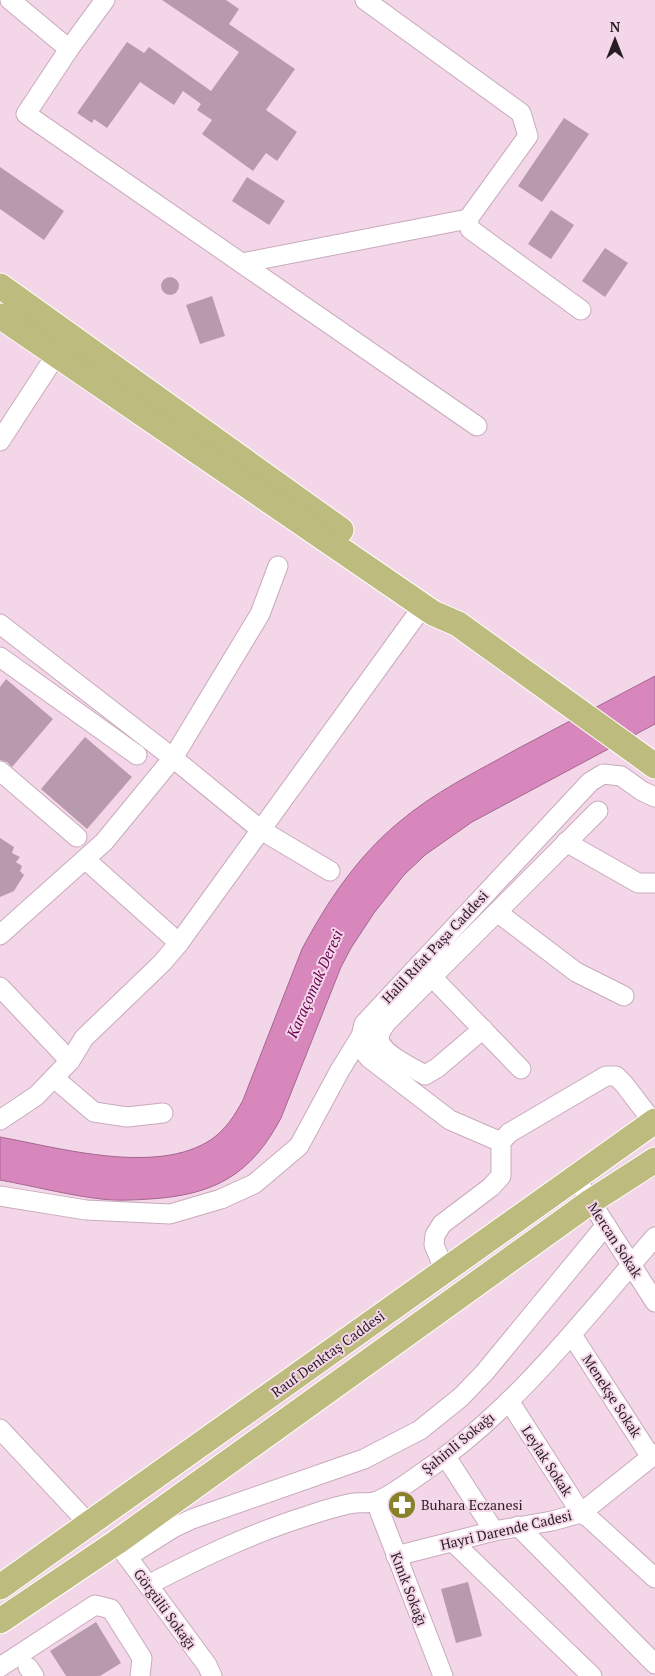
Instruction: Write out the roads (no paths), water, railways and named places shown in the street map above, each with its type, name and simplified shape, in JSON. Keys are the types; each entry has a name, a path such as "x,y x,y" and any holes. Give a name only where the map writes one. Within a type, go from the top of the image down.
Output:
{"main road":[{"path":"0,286 448,606 458,624"},
{"path":"0,316 433,614 458,624 655,766"},
{"name":"Rauf Denktaş Caddesi","path":"0,1588 654,1121"},
{"path":"0,1621 122,1550 590,1202 655,1160"}],"street":[{"path":"10,0 69,49"},
{"path":"105,0 69,49 26,114 477,426"},
{"path":"242,263 468,219 528,136 521,113 366,0"},
{"path":"468,219 470,229 580,310"},
{"path":"0,441 56,355"},
{"path":"0,935 104,842 173,758 260,614 278,566"},
{"path":"0,1120 36,1096 70,1061 84,1038 162,963 179,943 423,606"},
{"path":"0,624 173,758 260,830 330,871"},
{"path":"0,657 137,755"},
{"path":"0,771 78,837"},
{"name":"Halil Rıfat Paşa Caddesi","path":"0,1196 86,1210 170,1214 221,1199 254,1184 300,1146 340,1070 361,1036 364,1024 590,782 603,774 621,776 642,791 655,797"},
{"name":"Halil Rıfat Paşa Caddesi","path":"483,1029 425,1076 385,1051 380,1044 379,1035 386,1023 598,811"},
{"path":"566,842 638,883 655,883"},
{"path":"86,860 179,943"},
{"name":"Halil Rıfat Paşa Caddesi","path":"497,912 576,972 624,996"},
{"name":"Halil Rıfat Paşa Caddesi","path":"432,977 521,1069"},
{"path":"0,986 70,1061"},
{"path":"361,1036 363,1050 369,1058 450,1120 501,1142"},
{"path":"445,1271 434,1245 435,1235 442,1224 491,1187 501,1176 501,1142 508,1132 606,1076 616,1076 654,1121"},
{"path":"54,1078 94,1112 128,1117 163,1113"},
{"name":"Mercan Sokak","path":"575,1177 655,1302"},
{"path":"122,1550 192,1519 364,1459 420,1430 461,1397 485,1372 606,1225"},
{"name":"Şahinli Sokağı","path":"148,1585 240,1540 307,1516 353,1503 376,1502 446,1456 509,1401 572,1335 655,1237"},
{"name":"Menekşe Sokak","path":"572,1335 653,1455"},
{"name":"Leylak Sokak","path":"509,1401 581,1513 652,1569"},
{"path":"0,1429 89,1524"},
{"name":"Hayri Darende Cadesi","path":"396,1556 494,1531 552,1521 581,1513 653,1455"},
{"path":"446,1456 494,1531"},
{"name":"Kınık Sokağı","path":"376,1502 443,1676"},
{"path":"518,1526 655,1664"},
{"path":"453,1542 592,1676"},
{"name":"Görgülü Sokağı","path":"122,1550 207,1665 212,1676"},
{"path":"0,1666 95,1605 111,1608 142,1658 140,1676"}],"water":[{"name":"Karaçomak Deresi","path":"655,676 655,724 472,822 425,855 404,875 374,913 351,948 341,967 281,1118 257,1154 243,1168 212,1187 193,1193 138,1200 88,1197 0,1180 0,1137 79,1152 137,1158 165,1156 190,1150 212,1139 230,1121 243,1100 302,949 333,897 369,850 398,823 441,792 517,749"}],"place":[{"name":"Buhara Eczanesi","path":"402,1505"}]}
